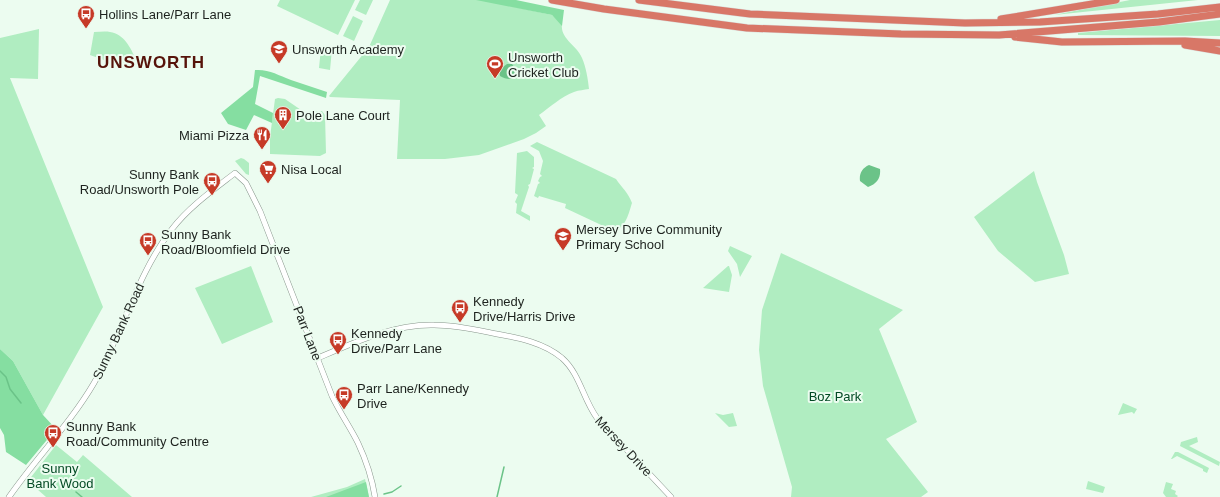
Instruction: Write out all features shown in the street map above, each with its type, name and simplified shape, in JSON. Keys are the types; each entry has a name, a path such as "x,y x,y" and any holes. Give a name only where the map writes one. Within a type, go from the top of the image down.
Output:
{"highway":[{"path":"552,0 604,9 747,28 901,34 999,35 1159,22 1220,14"},
{"path":"639,0 750,14 965,23 1040,22 1158,14 1220,7"},
{"path":"965,23 995,20 1116,0"},
{"path":"999,35 1062,42 1185,41 1220,43"},
{"path":"1149,42 1199,47 1220,51"}],"street":[{"name":"Parr Lane","path":"235,173 246,183 260,211 339,412 358,442 367,464 375,497"},
{"name":"Sunny Bank Road","path":"9,497 28,470 70,419 87,394 106,359 143,278 158,249 168,234 190,210 235,173"},
{"name":"Mersey Drive","path":"318,358 366,339 404,328 424,325 449,326 520,338 535,343 552,351 562,359 577,378 588,404 597,418 671,497"}],"green space":[{"path":"280,0 355,0 338,35 277,6"},
{"path":"360,0 373,0 366,15 355,10"},
{"name":"Unsworth Cricket Club","path":"390,0 483,0 552,15 562,24 562,29 566,38 580,53 587,73 589,89 569,94 539,115 546,126 524,139 479,155 445,159 397,159 400,100 329,96 369,47"},
{"path":"1130,0 1198,0 1054,15"},
{"path":"353,16 363,21 354,41 343,36"},
{"path":"1220,20 1220,36 1078,35 1078,33"},
{"path":"39,29 38,79 10,78 103,307 43,415 13,361 0,349 0,38"},
{"path":"94,32 115,33 126,42 136,60 120,69 115,64 90,55"},
{"path":"321,48 332,49 330,70 319,68"},
{"path":"275,99 285,99 304,112 322,111 325,115 326,153 320,156 270,154 270,137"},
{"path":"537,142 616,179 627,193 632,203 626,219 621,227 614,231 565,208 566,204 539,196 538,198 534,196 538,184 540,183 538,181 542,176 540,174 543,161 539,151 530,146"},
{"path":"527,151 534,157 534,167 532,168 534,169 521,211 530,216 530,221 516,213 517,204 515,202 518,195 515,193 517,153"},
{"path":"241,158 249,163 249,175 246,174 235,161"},
{"path":"1034,171 1064,255 1069,274 1035,282 998,251 974,217"},
{"path":"730,246 752,256 740,277 737,264 728,251"},
{"name":"Boz Park","path":"781,253 903,310 879,329 917,422 886,439 928,492 921,497 791,497 792,487 763,386 759,350 762,310"},
{"path":"251,266 273,322 222,344 195,288"},
{"path":"728,266 732,275 729,292 703,288"},
{"path":"1123,403 1137,409 1134,414 1132,412 1118,415"},
{"path":"715,413 723,415 733,413 737,426 729,427"},
{"path":"1197,437 1198,442 1189,446 1220,462 1219,466 1180,446 1181,442"},
{"name":"Sunny Bank Wood","path":"56,445 77,462 83,455 132,497 46,497 28,481"},
{"path":"1175,452 1178,452 1209,468 1207,473 1203,471 1203,469 1177,456 1171,459"},
{"path":"365,479 369,497 311,497 347,487"},
{"path":"1088,481 1105,487 1103,493 1086,489"},
{"path":"1166,482 1173,484 1171,489 1176,491 1175,494 1178,496 1177,497 1166,497 1163,493"}],"shaded area":[{"path":"476,0 516,0 564,10 562,26 552,15"},
{"path":"507,64 512,64 518,73 513,79 500,76 499,70"},
{"path":"255,70 269,71 327,92 326,98 260,76 255,104 273,113 272,123 254,115 246,130 228,124 221,113 253,87"},
{"path":"869,165 880,169 880,172 879,178 876,182 868,187 860,181 860,178 863,170"},
{"path":"0,349 13,361 43,415 56,429 26,465 6,452 4,435 0,428"},
{"path":"366,482 369,497 326,497"}],"waterway":[{"path":"0,371 6,377 10,389 21,403"},
{"path":"497,497 504,467"},
{"path":"384,494 392,492 401,486"},
{"path":"76,492 82,497"}],"place":[{"name":"Hollins Lane/Parr Lane","path":"86,29"},
{"name":"Unsworth Academy","path":"279,64"},
{"name":"Unsworth Cricket Club","path":"495,79"},
{"name":"Pole Lane Court","path":"283,130"},
{"name":"Miami Pizza","path":"262,150"},
{"name":"Nisa Local","path":"268,184"},
{"name":"Sunny Bank Road/Unsworth Pole","path":"212,196"},
{"name":"Mersey Drive Community Primary School","path":"563,251"},
{"name":"Sunny Bank Road/Bloomfield Drive","path":"148,256"},
{"name":"Kennedy Drive/Harris Drive","path":"460,323"},
{"name":"Kennedy Drive/Parr Lane","path":"338,355"},
{"name":"Parr Lane/Kennedy Drive","path":"344,410"},
{"name":"Sunny Bank Road/Community Centre","path":"53,448"}],"district":[{"name":"UNSWORTH","path":"151,62"}]}
